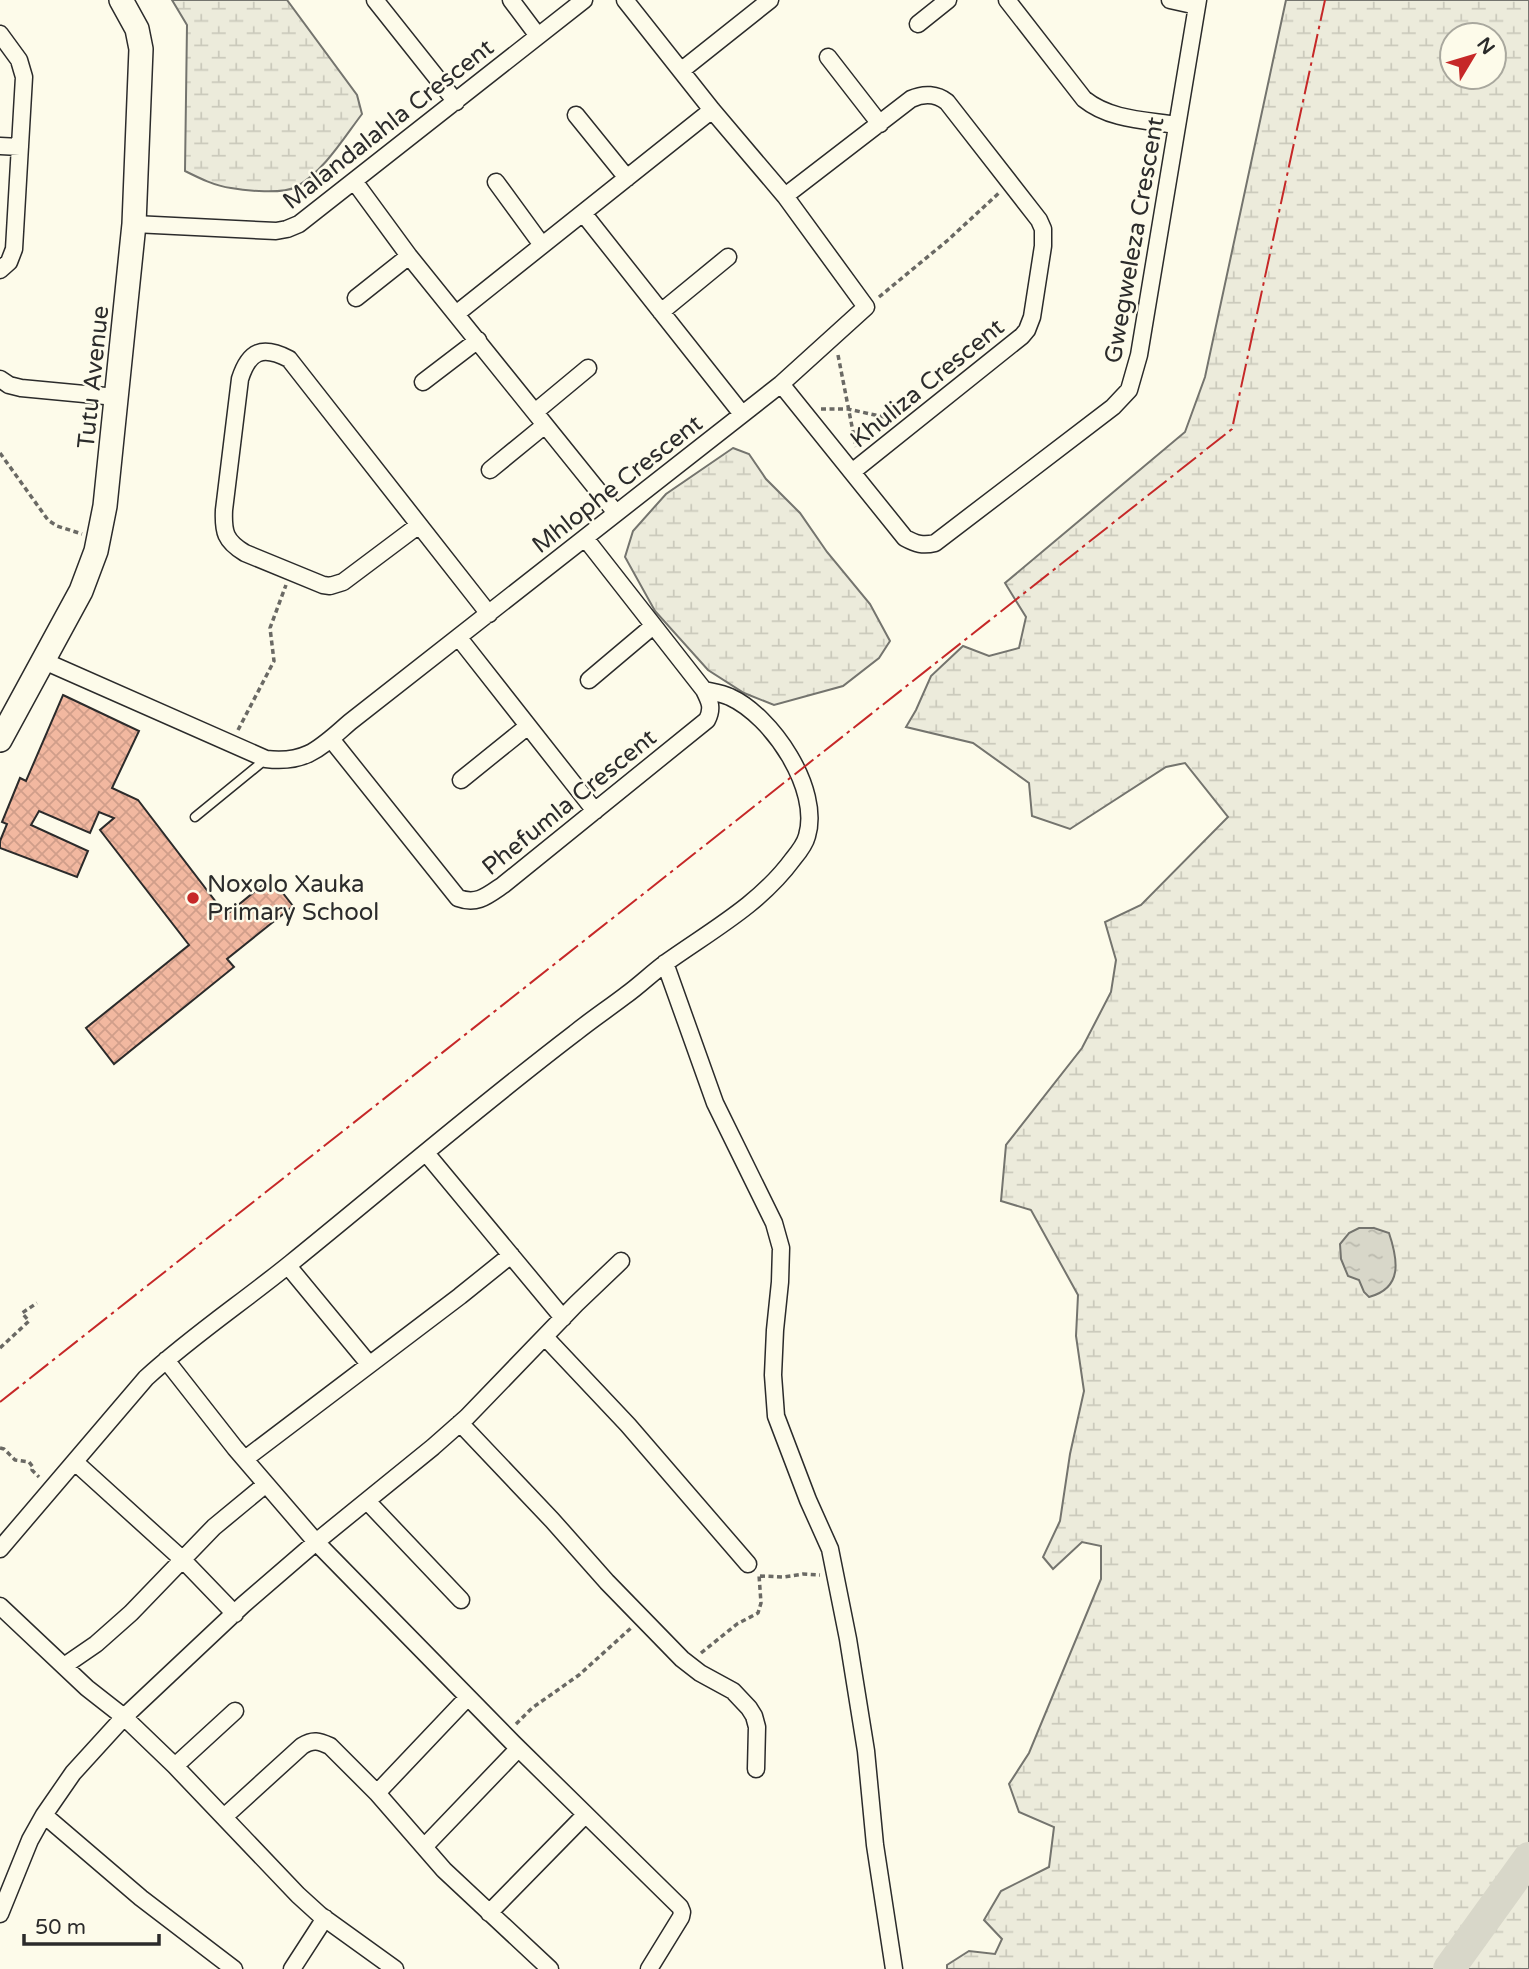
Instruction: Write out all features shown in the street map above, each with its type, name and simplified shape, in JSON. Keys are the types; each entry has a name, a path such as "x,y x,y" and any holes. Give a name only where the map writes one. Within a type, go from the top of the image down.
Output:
{"street":[{"name":"Tutu Avenue","path":"0,740 6,712 44,661 81,591 96,551 105,506 134,224 141,48 131,15 121,0"},
{"path":"375,0 456,102"},
{"path":"511,0 538,36"},
{"name":"Malandalahla Crescent","path":"134,224 276,231 299,224 584,0"},
{"path":"625,0 712,110 785,195 866,307"},
{"path":"682,70 770,0"},
{"path":"918,24 948,0"},
{"path":"1007,0 1084,99 1094,107 1114,116 1177,125"},
{"path":"1170,0 1198,3"},
{"name":"Gwegweleza Crescent","path":"781,384 856,469 905,538 916,544 932,544 1123,398 1129,390 1139,355 1198,3"},
{"path":"0,34 19,60 24,77 14,249 9,262 0,270"},
{"path":"828,57 880,124"},
{"name":"Khuliza Crescent","path":"785,195 918,96 930,95 947,102 1039,220 1042,229 1043,246 1030,324 1022,336 856,469"},
{"path":"456,314 712,110"},
{"path":"576,115 627,178"},
{"path":"0,146 20,147"},
{"path":"354,181 409,256 616,513"},
{"path":"496,182 542,245"},
{"path":"583,213 742,414"},
{"path":"355,298 409,256"},
{"path":"662,312 728,257"},
{"name":"Mhlophe Crescent","path":"44,661 266,759 282,761 314,753 781,384 866,307"},
{"path":"423,382 478,340"},
{"path":"419,525 337,584 323,584 235,547 223,526 240,379 248,360 268,351 289,359 489,614"},
{"path":"490,470 588,368"},
{"path":"0,379 21,388 116,397"},
{"path":"0,1549 146,1378 166,1360 288,1266 555,1048 665,963 745,908 786,869 807,837 807,799 800,775 783,744 751,711 732,698 704,690 584,538"},
{"path":"589,680 653,626"},
{"path":"458,638 595,811"},
{"name":"Phefumla Crescent","path":"331,738 453,894 464,900 474,901 483,899 707,720 711,704 704,690"},
{"path":"461,780 528,726"},
{"path":"665,963 715,1102 774,1223 780,1248 773,1376 776,1416 830,1549 866,1751 875,1845 894,1969"},
{"path":"426,1153 563,1318"},
{"path":"245,1460 511,1255"},
{"path":"0,1914 30,1840 44,1815 73,1773 124,1717 160,1681 316,1542 460,1423 621,1261"},
{"path":"288,1266 369,1364"},
{"path":"545,1337 628,1424 748,1564"},
{"path":"166,1360 202,1408 316,1542 682,1912 649,1969"},
{"path":"460,1423 641,1618 688,1664 733,1691 749,1708 757,1727 756,1769"},
{"path":"75,1462 182,1559 234,1614"},
{"path":"64,1667 131,1614 214,1527 266,1484"},
{"path":"367,1501 461,1600"},
{"path":"0,1606 175,1766 273,1870 324,1918 395,1969"},
{"path":"377,1793 468,1697"},
{"path":"175,1766 235,1711"},
{"path":"224,1817 302,1746 311,1740 330,1746 377,1793 444,1870 550,1969"},
{"path":"424,1847 518,1749"},
{"path":"44,1815 141,1898 234,1969"},
{"path":"489,1913 585,1815"},
{"path":"292,1969 324,1918"}],"lane":[{"path":"195,817 266,759"}],"path":[{"path":"866,307 948,240 1010,183"},
{"path":"834,337 848,408 856,469"},
{"path":"802,409 848,408 913,423"},
{"path":"0,453 48,520 57,526 87,536"},
{"path":"229,743 245,719 274,661 270,628 291,571"},
{"path":"0,1348 29,1321 23,1312 37,1303"},
{"path":"0,1448 15,1460 30,1462 32,1469 51,1489"},
{"path":"748,1564 760,1576 835,1575"},
{"path":"688,1664 737,1624 758,1613 761,1602 760,1576"},
{"path":"505,1735 532,1707 579,1675 641,1618"}],"green space":[{"path":"172,0 287,0 357,95 362,114 332,154 306,180 290,189 255,191 219,185 185,171 187,25"},
{"path":"1286,0 1529,0 1529,1969 947,1969 947,1965 969,1951 995,1954 1002,1939 984,1920 1001,1891 1049,1867 1054,1827 1019,1812 1009,1784 1029,1753 1101,1579 1101,1546 1082,1542 1053,1569 1043,1557 1060,1521 1070,1454 1084,1391 1076,1336 1078,1295 1031,1210 1001,1201 1006,1145 1082,1048 1111,992 1116,960 1105,922 1141,905 1228,817 1185,763 1166,767 1070,829 1032,816 1029,783 973,743 906,727 931,676 963,646 989,656 1019,648 1026,617 1005,583 1185,432 1205,377"},
{"path":"733,448 749,454 766,479 800,513 827,552 870,604 890,641 879,658 843,686 774,705 744,693 708,670 655,611 625,557 633,531 666,494"}],"water":[{"path":"1359,1228 1374,1228 1389,1233 1396,1263 1393,1280 1388,1287 1369,1297 1359,1280 1348,1276 1341,1259 1340,1244 1349,1233"}],"building":[{"path":"63,695 139,731 112,788 138,800 226,915 271,878 293,906 227,959 234,967 114,1064 86,1028 189,945 100,830 114,818 99,812 90,833 39,811 31,825 88,851 77,877 0,848 7,824 2,822 20,778 26,781"}],"waterway":[{"path":"1449,1969 1529,1858"}],"power":[{"path":"0,1402 1232,429 1325,0"}],"place":[{"name":"Noxolo Xauka Primary School","path":"193,898"}]}
